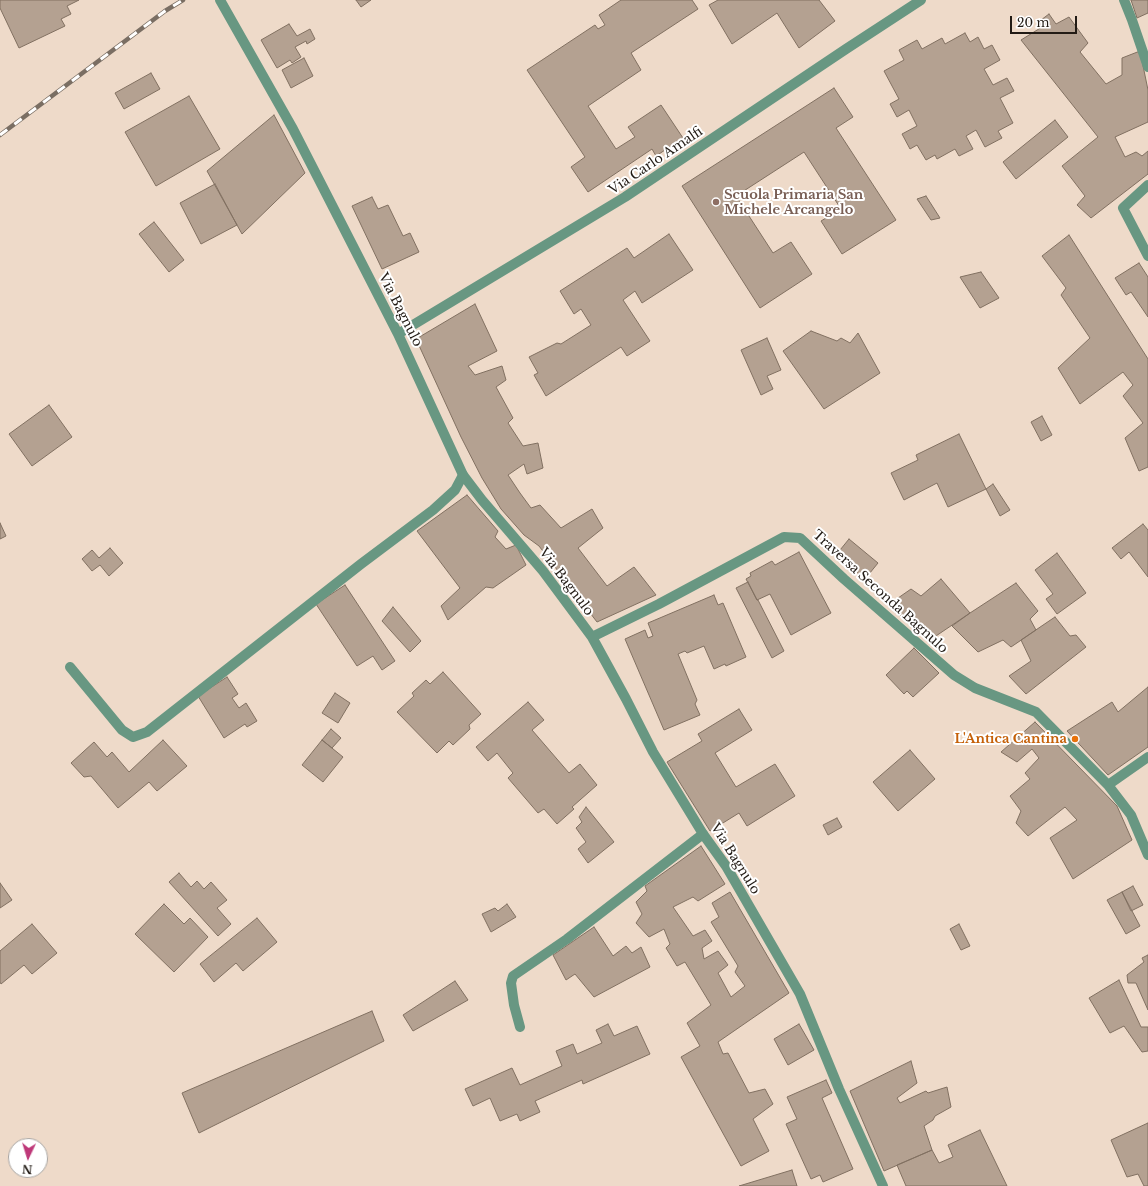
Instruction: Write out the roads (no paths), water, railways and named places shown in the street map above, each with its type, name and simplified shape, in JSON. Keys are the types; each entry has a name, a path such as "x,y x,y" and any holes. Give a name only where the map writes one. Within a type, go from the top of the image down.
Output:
{"street":[{"name":"Via Bagnulo","path":"220,0 293,129 398,334 464,475 482,500 543,571 592,638 653,752 703,834 726,866 800,994 839,1089 883,1186"},
{"name":"Via Carlo Amalfi","path":"398,334 625,197 921,0"},
{"path":"1124,0 1148,67"},
{"path":"1148,185 1123,208 1148,256"},
{"path":"70,667 122,730 133,737 147,732 361,564 433,510 455,490 464,475"},
{"name":"Traversa Seconda Bagnulo","path":"592,638 784,537 800,538 844,579 954,675 975,688 1036,712 1108,785 1131,815 1148,855"},
{"path":"1108,785 1148,757"},
{"path":"520,1027 514,1006 511,983 513,976 567,939 703,834"}],"railway":[{"path":"0,135 165,11 183,0"}],"place":[{"name":"Scuola Primaria San Michele Arcangelo","path":"716,202"},
{"name":"L'Antica Cantina","path":"1075,739"}]}
